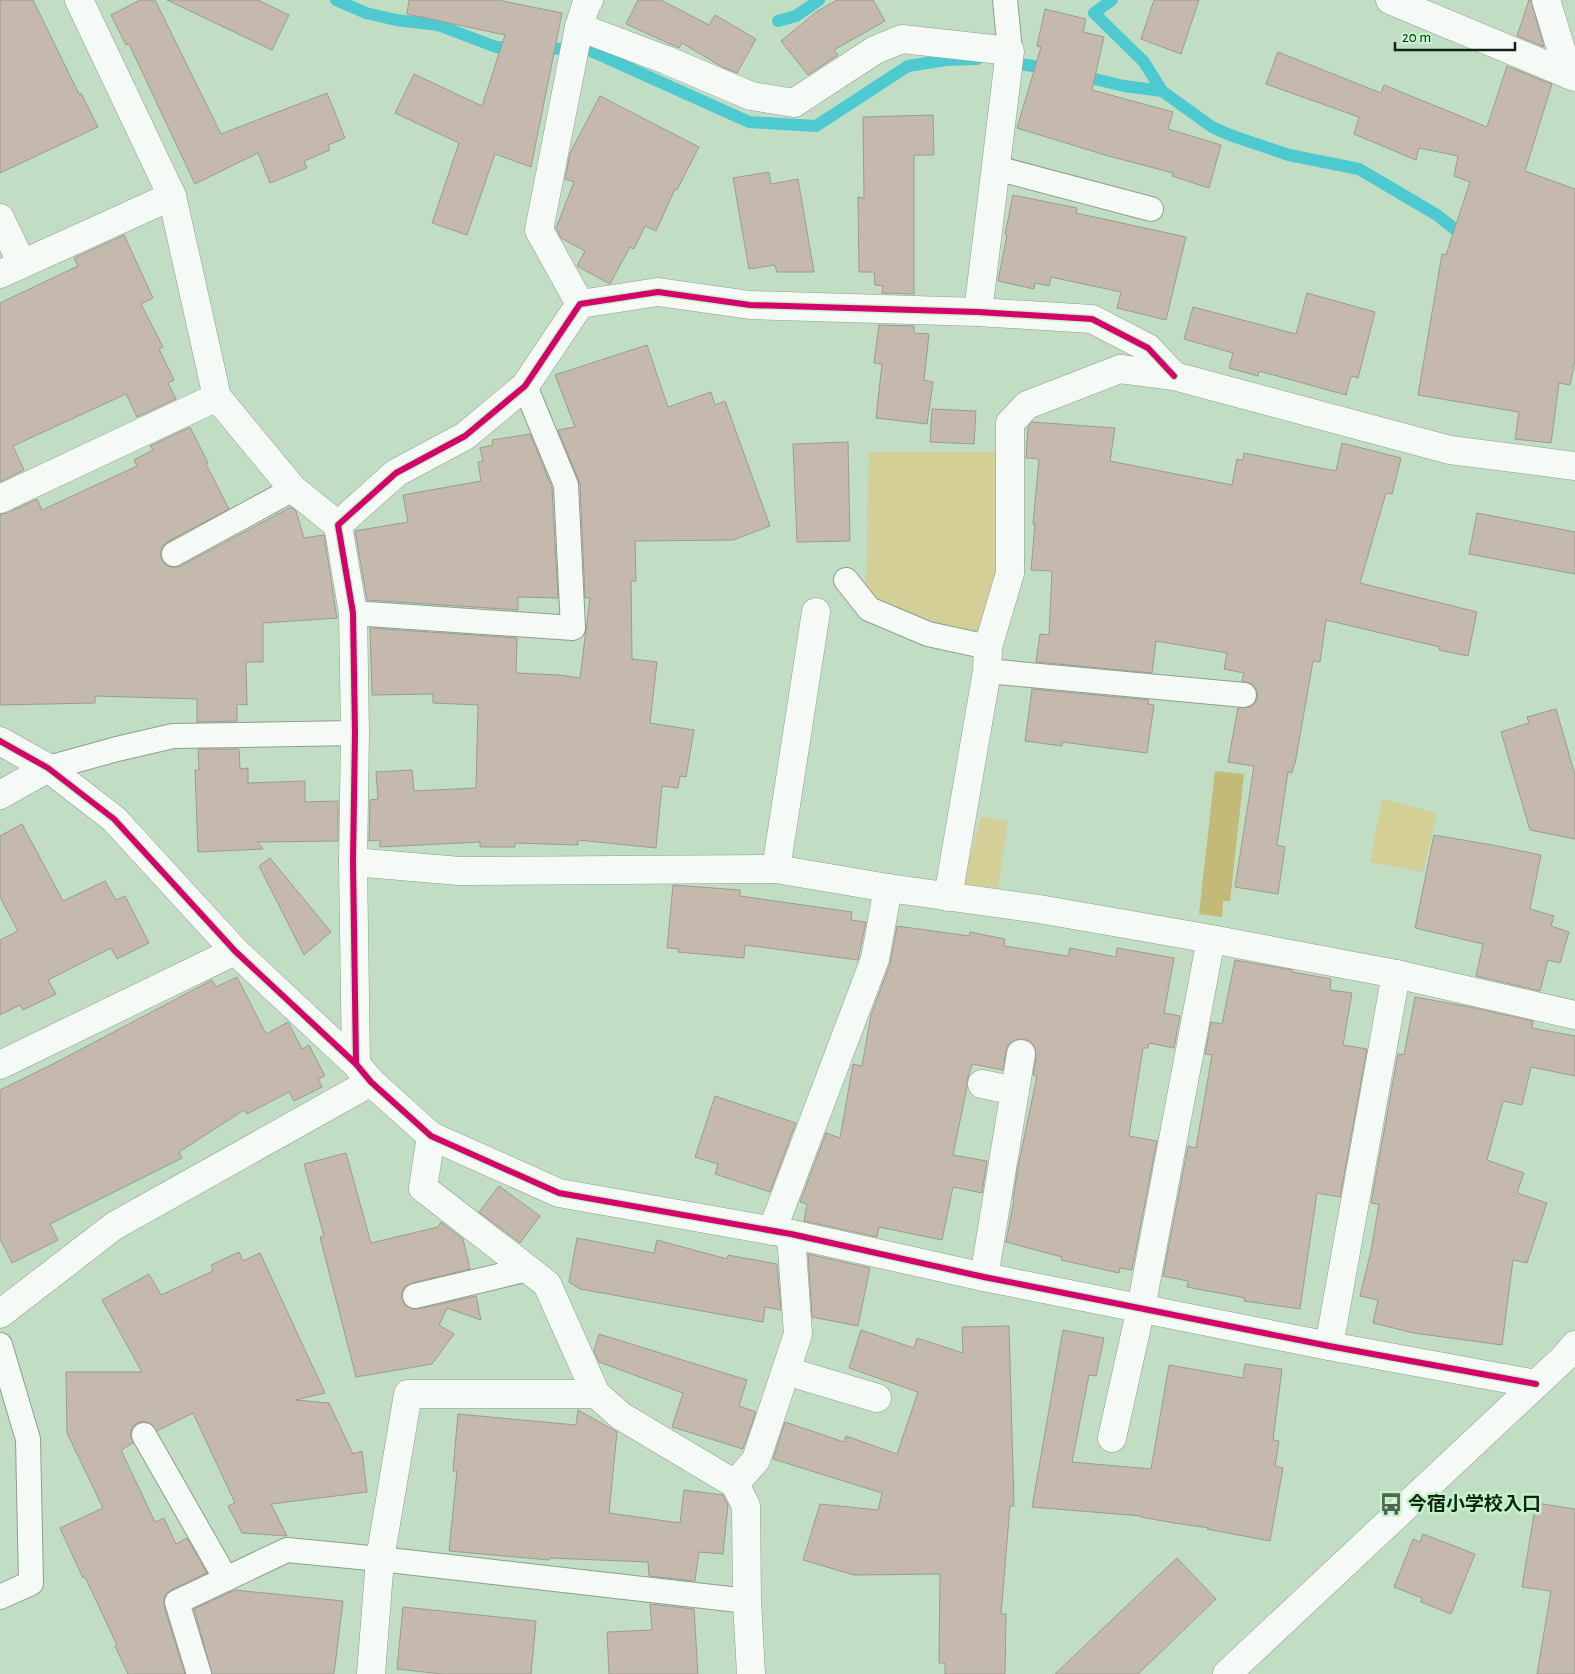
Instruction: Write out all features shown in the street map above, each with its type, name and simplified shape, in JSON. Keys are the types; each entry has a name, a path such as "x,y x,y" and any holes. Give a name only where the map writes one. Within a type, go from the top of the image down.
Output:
{"street":[{"path":"79,0 172,196 217,397 292,489 338,525 354,613 353,862 364,1073"},
{"path":"580,304 539,230 578,27 589,0"},
{"path":"1390,0 1572,76"},
{"path":"1546,0 1572,76"},
{"path":"578,27 666,60 751,96 794,103 875,50 902,39 1010,51 978,312"},
{"path":"0,218 11,269 172,196"},
{"path":"338,525 396,473 464,436 525,386 580,304 658,292 750,305 978,312 1092,319 1148,348 1174,376"},
{"path":"948,897 988,659 1010,573 1010,423 1027,405 1120,369 1174,376 1450,450 1575,466"},
{"path":"0,499 217,397"},
{"path":"776,869 816,612"},
{"path":"0,741 48,768 114,819 235,951 431,1136 559,1193 781,1233 984,1277 1328,1346 1536,1384"},
{"path":"0,795 48,768"},
{"path":"353,862 460,871 776,869 888,888 1039,909 1211,939 1396,974 1575,1015"},
{"path":"735,1484 756,1460 798,1334 781,1233 875,959 888,888"},
{"path":"1112,1438 1140,1308 1211,939"},
{"path":"0,1065 235,951"},
{"path":"1328,1346 1396,974"},
{"path":"984,1277 1022,1054"},
{"path":"2,1307 114,1226 364,1073"},
{"path":"982,1084 1015,1091"},
{"path":"431,1136 423,1188 547,1284 596,1394 621,1416 735,1484 746,1506 746,1601 751,1674"},
{"path":"1228,1674 1575,1345"},
{"path":"786,1371 877,1398"},
{"path":"370,1674 380,1559 408,1394 596,1394"}],"lane":[{"path":"1005,0 1010,51"},
{"path":"996,168 1151,209"},
{"path":"354,613 573,628 566,485 525,386"},
{"path":"174,554 292,489"},
{"path":"846,580 869,609 988,659 1244,695"},
{"path":"48,768 116,749 173,736 355,733"},
{"path":"415,1296 528,1269"},
{"path":"0,1345 28,1439 31,1583 0,1597"},
{"path":"144,1434 226,1579"},
{"path":"199,1674 178,1602 287,1550 746,1601"}],"shaded area":[{"path":"869,452 1000,452 1003,568 978,636 932,627 872,602 866,593"},
{"path":"1215,771 1244,774 1230,901 1223,901 1222,917 1199,914"},
{"path":"1382,799 1437,813 1423,872 1370,862"},
{"path":"981,817 1008,821 998,888 963,884"}],"building":[{"path":"0,0 33,0 79,94 81,93 98,127 0,173"},
{"path":"140,0 155,0 221,134 327,93 345,138 328,145 330,150 304,161 307,168 270,183 258,153 195,184 129,44 126,45 111,15"},
{"path":"167,0 258,0 289,15 272,50"},
{"path":"409,0 498,0 562,13 531,167 495,154 467,235 432,223 459,143 395,113 414,74 482,106 505,35 407,14"},
{"path":"638,0 661,0 709,25 715,15 756,39 737,73 722,67 682,43 679,48 626,24"},
{"path":"837,0 873,0 885,21 834,50 838,55 808,75 781,41 816,12"},
{"path":"1154,0 1199,0 1181,54 1141,39"},
{"path":"1529,0 1531,0 1544,47 1517,36"},
{"path":"1045,9 1086,19 1083,32 1104,37 1092,90 1173,112 1168,129 1221,145 1209,188 1172,176 1173,173 1105,155 1017,128 1041,47 1037,46"},
{"path":"1278,52 1381,93 1384,85 1487,127 1507,66 1552,84 1525,171 1575,189 1575,360 1570,385 1559,383 1551,443 1515,439 1519,412 1418,395 1442,254 1446,255 1470,182 1454,176 1458,156 1419,148 1416,160 1354,134 1359,117 1266,84"},
{"path":"600,96 699,147 677,190 675,189 656,231 645,226 634,249 630,247 610,284 577,266 585,251 561,238 556,228 574,182 565,179 570,153"},
{"path":"933,115 934,155 914,155 914,294 882,293 883,286 875,285 874,272 859,272 858,197 864,198 863,117"},
{"path":"769,172 771,184 798,179 814,272 777,272 775,265 749,269 733,178"},
{"path":"1013,195 1077,208 1076,213 1186,237 1166,320 1117,308 1121,292 1051,277 1049,286 1035,283 1034,289 998,281"},
{"path":"124,235 153,298 141,304 163,347 159,349 174,380 168,383 176,399 137,417 126,394 13,446 24,470 0,482 0,303 78,266 74,258"},
{"path":"1307,293 1375,312 1358,378 1351,376 1346,395 1259,371 1258,376 1229,368 1233,353 1184,339 1193,307 1296,334"},
{"path":"879,325 914,326 914,333 929,334 924,380 933,382 927,424 876,418 882,364 874,363"},
{"path":"647,345 668,407 711,392 715,405 725,401 770,526 733,540 635,541 636,581 631,581 632,659 657,662 650,723 694,730 686,777 680,776 678,788 662,786 656,848 578,840 578,845 515,843 515,847 480,847 480,842 380,847 380,840 369,841 370,800 378,799 376,772 412,770 414,791 476,788 478,705 433,703 433,694 372,695 370,628 517,638 516,673 580,678 590,598 585,598 580,484 558,430 575,427 555,375"},
{"path":"932,409 976,411 974,444 930,442"},
{"path":"1032,422 1115,428 1110,461 1232,485 1237,459 1243,460 1244,453 1336,471 1342,443 1401,458 1392,494 1386,493 1360,583 1477,612 1468,656 1439,650 1440,647 1326,620 1320,662 1313,661 1295,764 1292,773 1288,772 1277,845 1285,847 1278,894 1235,887 1254,766 1228,762 1238,708 1250,707 1255,703 1258,696 1252,684 1242,681 1244,673 1224,669 1227,653 1156,641 1152,673 1036,662 1040,634 1049,635 1052,571 1031,570 1039,459 1026,458 1028,427"},
{"path":"190,427 229,509 167,542 160,553 162,561 173,568 181,566 291,507 296,511 304,538 324,535 337,618 263,623 263,662 246,662 247,705 237,704 237,721 197,722 197,699 95,696 95,703 0,705 0,514 7,513 37,499 42,510 137,466 134,460 153,450 150,446"},
{"path":"530,434 552,488 558,598 518,597 518,610 367,600 355,531 408,522 403,495 481,481 478,462 483,461 480,448 493,445 492,440"},
{"path":"848,442 850,541 797,542 793,444"},
{"path":"1477,513 1575,532 1575,574 1469,554"},
{"path":"1032,689 1149,700 1148,704 1154,705 1147,753 1062,742 1062,746 1025,741"},
{"path":"1556,709 1575,775 1575,839 1530,830 1501,732 1529,723 1527,717"},
{"path":"198,749 239,749 240,769 248,768 248,783 305,781 305,802 338,801 338,841 257,842 263,849 198,852 195,770 199,770"},
{"path":"22,824 63,901 105,881 116,900 125,896 149,943 117,959 111,948 48,980 56,994 23,1010 20,1005 0,1015 0,940 18,931 0,897 0,836"},
{"path":"1434,835 1541,855 1530,909 1554,916 1551,926 1569,932 1560,963 1548,960 1540,991 1476,976 1483,944 1415,928"},
{"path":"270,858 331,932 304,955 259,866"},
{"path":"673,885 740,890 740,896 852,912 851,920 866,922 858,960 745,945 744,958 678,952 679,949 667,948"},
{"path":"897,926 969,936 970,932 1005,939 1004,946 1068,956 1070,948 1116,957 1117,948 1174,958 1164,1013 1180,1016 1174,1048 1149,1043 1148,1048 1143,1048 1129,1136 1157,1141 1132,1270 1120,1268 1119,1273 1061,1260 1062,1257 1006,1242 1018,1167 1037,1076 1033,1075 1036,1057 1035,1048 1031,1042 1023,1039 1015,1040 1009,1044 1003,1070 972,1064 953,1155 987,1161 982,1193 953,1187 942,1240 879,1227 877,1237 804,1221 807,1204 800,1202 826,1133 840,1138 853,1064 862,1066 871,1015 890,964"},
{"path":"1235,960 1331,979 1330,990 1352,993 1343,1045 1367,1049 1340,1197 1317,1193 1300,1309 1244,1301 1245,1298 1187,1287 1188,1281 1163,1276 1188,1146 1196,1148 1212,1055 1205,1054 1211,1022 1222,1024"},
{"path":"237,977 266,1034 288,1022 302,1049 309,1045 325,1076 318,1079 322,1087 294,1101 289,1092 247,1114 244,1110 179,1152 182,1158 50,1224 58,1240 12,1263 0,1239 0,1090 212,980 216,987"},
{"path":"1415,997 1533,1021 1532,1028 1575,1036 1575,1076 1531,1067 1522,1105 1503,1101 1487,1160 1524,1173 1517,1193 1547,1203 1527,1263 1513,1260 1502,1345 1414,1333 1373,1323 1378,1300 1360,1296 1371,1251 1379,1204 1371,1203 1398,1054 1404,1055"},
{"path":"715,1096 796,1123 770,1192 715,1174 718,1164 695,1157"},
{"path":"346,1153 371,1243 438,1227 441,1222 463,1239 470,1269 412,1283 405,1286 402,1293 405,1305 412,1309 476,1296 481,1320 447,1308 439,1325 454,1334 432,1364 356,1377 320,1237 324,1236 304,1164"},
{"path":"499,1186 540,1216 520,1243 479,1212"},
{"path":"577,1238 654,1253 657,1240 727,1259 728,1255 777,1264 781,1310 765,1307 763,1322 580,1289 569,1282"},
{"path":"239,1252 243,1261 260,1253 325,1393 296,1400 329,1403 353,1454 362,1451 367,1492 271,1504 287,1536 242,1533 228,1506 235,1503 193,1413 157,1431 150,1423 144,1421 137,1423 132,1428 130,1434 133,1443 121,1450 155,1522 164,1518 176,1544 187,1538 207,1573 171,1590 164,1599 164,1606 185,1674 128,1674 115,1646 117,1645 60,1528 103,1508 67,1433 66,1372 142,1372 102,1300 149,1274 161,1295 213,1271 211,1265"},
{"path":"808,1254 870,1268 858,1326 812,1317"},
{"path":"1009,1326 1014,1506 1010,1506 1001,1614 1006,1614 1005,1674 945,1674 945,1663 939,1663 940,1574 854,1575 803,1560 820,1504 878,1510 882,1493 773,1459 785,1422 844,1442 846,1436 897,1454 918,1392 849,1368 861,1330 914,1348 917,1338 963,1353 962,1327"},
{"path":"1063,1330 1104,1338 1096,1376 1089,1375 1072,1462 1151,1469 1169,1365 1243,1378 1245,1364 1282,1369 1273,1440 1279,1441 1275,1466 1283,1468 1270,1541 1141,1516 1032,1507"},
{"path":"599,1334 747,1380 739,1406 756,1412 743,1449 672,1427 683,1393 599,1362 594,1351"},
{"path":"578,1410 617,1432 609,1513 680,1523 684,1490 723,1495 728,1505 723,1554 699,1552 695,1581 649,1576 648,1562 550,1558 549,1560 449,1551 457,1471 453,1471 458,1414 576,1425"},
{"path":"1536,1503 1575,1509 1575,1674 1537,1674 1551,1591 1522,1587"},
{"path":"1423,1534 1475,1554 1451,1614 1421,1602 1422,1598 1394,1587 1413,1539 1420,1542"},
{"path":"1177,1558 1216,1599 1138,1674 1055,1674"},
{"path":"235,1590 343,1601 334,1674 212,1674 194,1609"},
{"path":"650,1604 694,1609 698,1674 609,1674 607,1632 652,1630"},
{"path":"403,1607 536,1621 531,1674 442,1674 397,1669"}],"waterway":[{"path":"336,0 366,13 396,20 438,25 496,47 516,48"},
{"path":"778,21 796,16 819,0"},
{"path":"1112,0 1094,13 1144,62 1162,91"},
{"path":"539,48 589,50 749,122 816,126 908,66 946,60 977,59"},
{"path":"1007,62 1051,69"},
{"path":"1078,75 1124,86 1162,91 1212,127 1230,135 1289,155 1359,169 1437,215 1467,239"}],"cycle path":[{"path":"356,1064 353,862 355,733 353,613 338,525 396,473 465,436 525,386 580,304 658,292 750,305 978,312 1092,319 1148,348 1174,376"},
{"path":"0,741 48,768 114,819 235,951 356,1064 371,1082 431,1136 559,1193 791,1234 984,1277 1329,1346 1536,1384"}],"place":[{"name":"今宿小学校入口","path":"1391,1504"}]}
